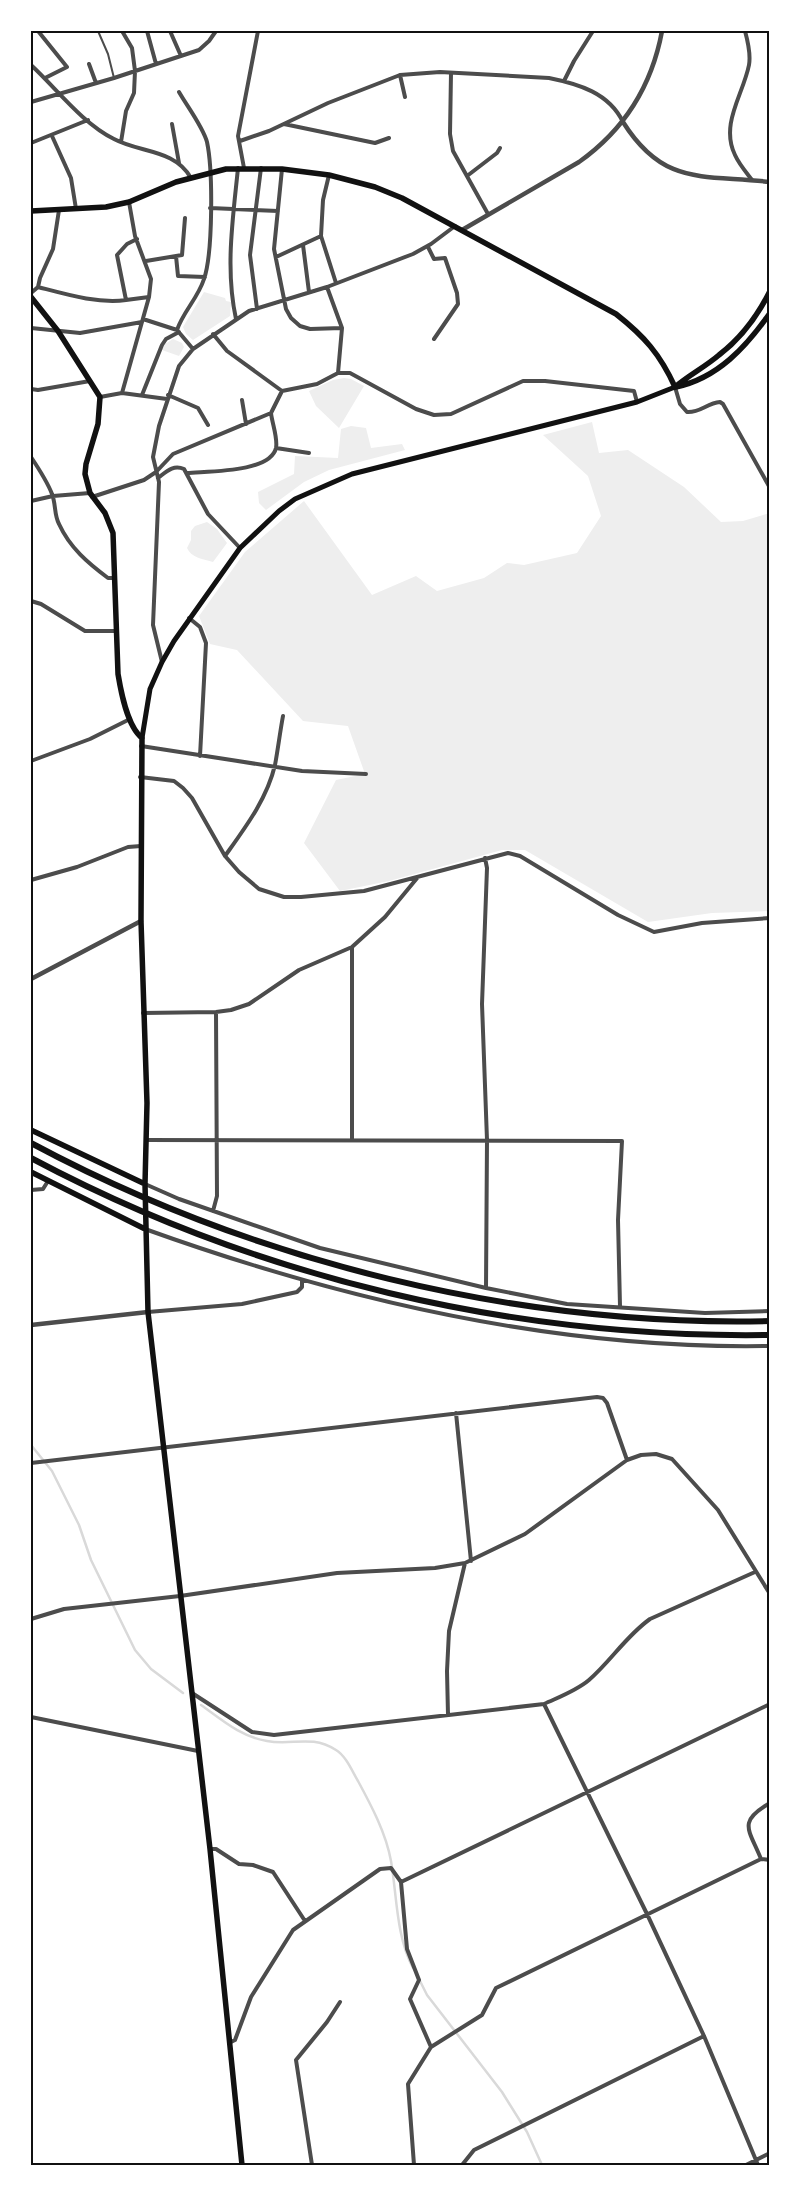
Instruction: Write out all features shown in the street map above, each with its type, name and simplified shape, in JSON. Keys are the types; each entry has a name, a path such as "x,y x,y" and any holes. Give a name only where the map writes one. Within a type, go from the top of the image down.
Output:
{"highway":[{"path":"31,1143 80,1169 154,1202 241,1235 368,1274 510,1302 586,1313 664,1320 770,1321"},
{"path":"31,1158 77,1183 219,1243 366,1287 444,1305 585,1327 664,1333 770,1335"}],"main road":[{"path":"31,211 94,209 129,202 210,172 241,168 261,168 328,175 375,187 402,198 616,314 642,335 651,345 675,387"},
{"path":"675,387 720,355 734,342 753,319 770,291"},
{"path":"31,295 58,331 100,398 98,424 86,464 86,479 91,495 110,522 113,533 118,674 121,694 130,719 136,732 142,738"},
{"path":"242,2165 210,1849 148,1312 145,1229 147,1103 140,921 140,777 141,746 150,689 162,662 189,618 240,548 278,511 295,499 352,474 637,402 675,387 694,383 726,363 745,345 770,313"},
{"path":"31,1130 145,1184"},
{"path":"31,1172 145,1229"}],"street":[{"path":"38,31 67,66 45,78"},
{"path":"121,142 126,111 134,94 135,71 132,48 122,31"},
{"path":"147,31 156,64"},
{"path":"170,31 181,56"},
{"path":"31,102 114,78 199,50 216,31"},
{"path":"236,319 230,279 234,208 241,168 240,141 238,136 258,31"},
{"path":"564,81 593,31"},
{"path":"462,230 579,162 623,122 644,89 652,70 662,31"},
{"path":"745,31 749,47 749,66 731,117 731,136 734,154 752,180"},
{"path":"89,64 96,83"},
{"path":"31,65 88,120 113,139 175,159 191,178"},
{"path":"240,141 400,75 440,72 549,78 564,81 600,95 619,114 643,150 671,169 683,174 708,179 770,182"},
{"path":"450,73 450,134 453,151 488,214"},
{"path":"400,75 405,97"},
{"path":"142,396 162,345 166,339 178,331 205,277 210,208 210,172 206,140 179,92"},
{"path":"31,142 52,136 88,120"},
{"path":"172,124 179,163"},
{"path":"283,124 375,143 389,138"},
{"path":"52,136 71,178 76,210"},
{"path":"468,176 497,153 500,148"},
{"path":"256,309 250,255 261,168"},
{"path":"282,170 274,249 283,301 290,318 300,326 310,329 342,328"},
{"path":"328,175 323,200 321,236 336,283"},
{"path":"122,392 149,298 151,279 137,238 129,202"},
{"path":"210,208 278,210"},
{"path":"31,295 38,287 53,250 59,210"},
{"path":"146,261 182,255 185,218"},
{"path":"162,662 153,625 153,582 158,523 158,478 153,457 167,397 179,366 193,349 236,319 256,309 327,287 413,254 428,247 455,226"},
{"path":"276,257 321,236"},
{"path":"126,300 117,255 127,244 137,238"},
{"path":"303,245 309,292"},
{"path":"428,247 434,259 445,258 457,293 458,304 434,339"},
{"path":"176,256 178,276 205,277"},
{"path":"38,287 112,301 149,298"},
{"path":"327,287 342,328 338,373"},
{"path":"31,328 80,333 142,321 178,331 193,349"},
{"path":"213,334 227,351 282,391 316,384 338,373 350,374 416,409 434,415 451,414 523,381 545,381 634,391 637,402"},
{"path":"31,389 38,390 90,381"},
{"path":"675,387 680,404 687,412 696,412 715,402 723,404 770,488"},
{"path":"187,473 250,467 270,458 276,448 271,413 282,391"},
{"path":"100,398 122,392 142,396 167,397 198,408 208,425"},
{"path":"242,400 246,424"},
{"path":"31,501 53,496 91,495 144,480 156,472 173,454 271,413"},
{"path":"276,448 309,453"},
{"path":"31,457 53,496 54,511 58,524 69,542 87,562 108,578 114,578"},
{"path":"158,478 176,467 180,467 187,473 208,514 240,548"},
{"path":"31,601 41,604 85,631 116,631"},
{"path":"189,618 200,627 206,643 200,756"},
{"path":"225,856 262,801 274,767 283,716"},
{"path":"31,761 90,739 130,719"},
{"path":"141,746 302,771 366,774"},
{"path":"140,777 174,781 183,788 192,798 225,856 250,882 269,894 284,897 301,897 364,891 502,854 520,856 618,915 654,932 702,923 770,918"},
{"path":"31,880 77,867 128,847 141,846"},
{"path":"485,858 487,868 482,1004 488,1140 486,1288"},
{"path":"143,1013 216,1012 231,1010 249,1004 299,970 352,947 385,917 418,877"},
{"path":"31,979 140,921"},
{"path":"352,947 352,1140"},
{"path":"213,1211 217,1196 216,1012"},
{"path":"146,1140 622,1141 618,1220 620,1306"},
{"path":"31,1190 43,1189 48,1181"},
{"path":"145,1184 179,1199 320,1248 486,1288 567,1304 705,1313 770,1311"},
{"path":"145,1229 302,1281 468,1320 571,1336 651,1343 770,1346"},
{"path":"31,1325 242,1304 297,1292 302,1287 302,1281"},
{"path":"31,1463 597,1397 603,1398 607,1402 627,1460"},
{"path":"456,1413 471,1562"},
{"path":"31,1619 64,1609 180,1596 337,1573 435,1568 471,1562 525,1534 627,1460 640,1455 656,1454 672,1460 718,1510 770,1594"},
{"path":"448,1715 446,1671 449,1631 465,1563"},
{"path":"191,1693 204,1699 252,1732 274,1735 544,1704 589,1680 638,1628 650,1619 755,1572"},
{"path":"544,1704 647,1914 704,2036 757,2162"},
{"path":"401,1882 770,1704"},
{"path":"31,1717 198,1751"},
{"path":"761,1859 747,1826 750,1816 770,1803"},
{"path":"210,1849 216,1849 239,1864 253,1865 273,1872 305,1920"},
{"path":"414,2165 408,2084 431,2047 482,2015 496,1988 761,1859 770,1860"},
{"path":"229,2043 235,2040 257,1988 293,1930 380,1869 391,1868 401,1882 407,1949 419,1980 410,1999 431,2047"},
{"path":"312,2165 296,2060 327,2022 340,2002"},
{"path":"462,2165 474,2150 704,2036"},
{"path":"746,2165 757,2162 770,2153"}],"lane":[{"path":"98,31 108,54 114,78"}],"shaded area":[{"path":"204,292 225,298 226,301 231,302 230,316 193,340 186,334 183,327"},
{"path":"173,339 182,343 184,347 179,356 162,350 165,344"},
{"path":"351,379 364,386 339,428 316,406 309,391 333,380"},
{"path":"592,422 599,453 628,450 684,487 721,522 743,521 770,513 770,911 712,913 648,922 525,850 502,850 389,881 340,891 304,843 336,780 365,774 348,726 303,721 237,650 210,644 199,616 245,552 304,501 372,595 416,576 437,591 484,578 507,563 524,565 577,553 601,516 588,476 543,435"},
{"path":"351,426 366,428 371,448 402,444 405,450 329,470 304,482 266,510 259,503 258,492 294,474 295,456 338,458 341,429"},
{"path":"207,522 217,529 227,543 213,562 191,554 187,548 191,540 191,531 195,526"}],"waterway":[{"path":"31,1445 52,1471 79,1525 91,1560 135,1650 151,1669 183,1693"},
{"path":"201,1705 232,1727 249,1736 276,1742 310,1741 327,1745 343,1756 368,1800 386,1840 391,1861 400,1929 407,1956 413,1968"},
{"path":"419,1979 427,1995 502,2092 527,2132 542,2165"}]}
